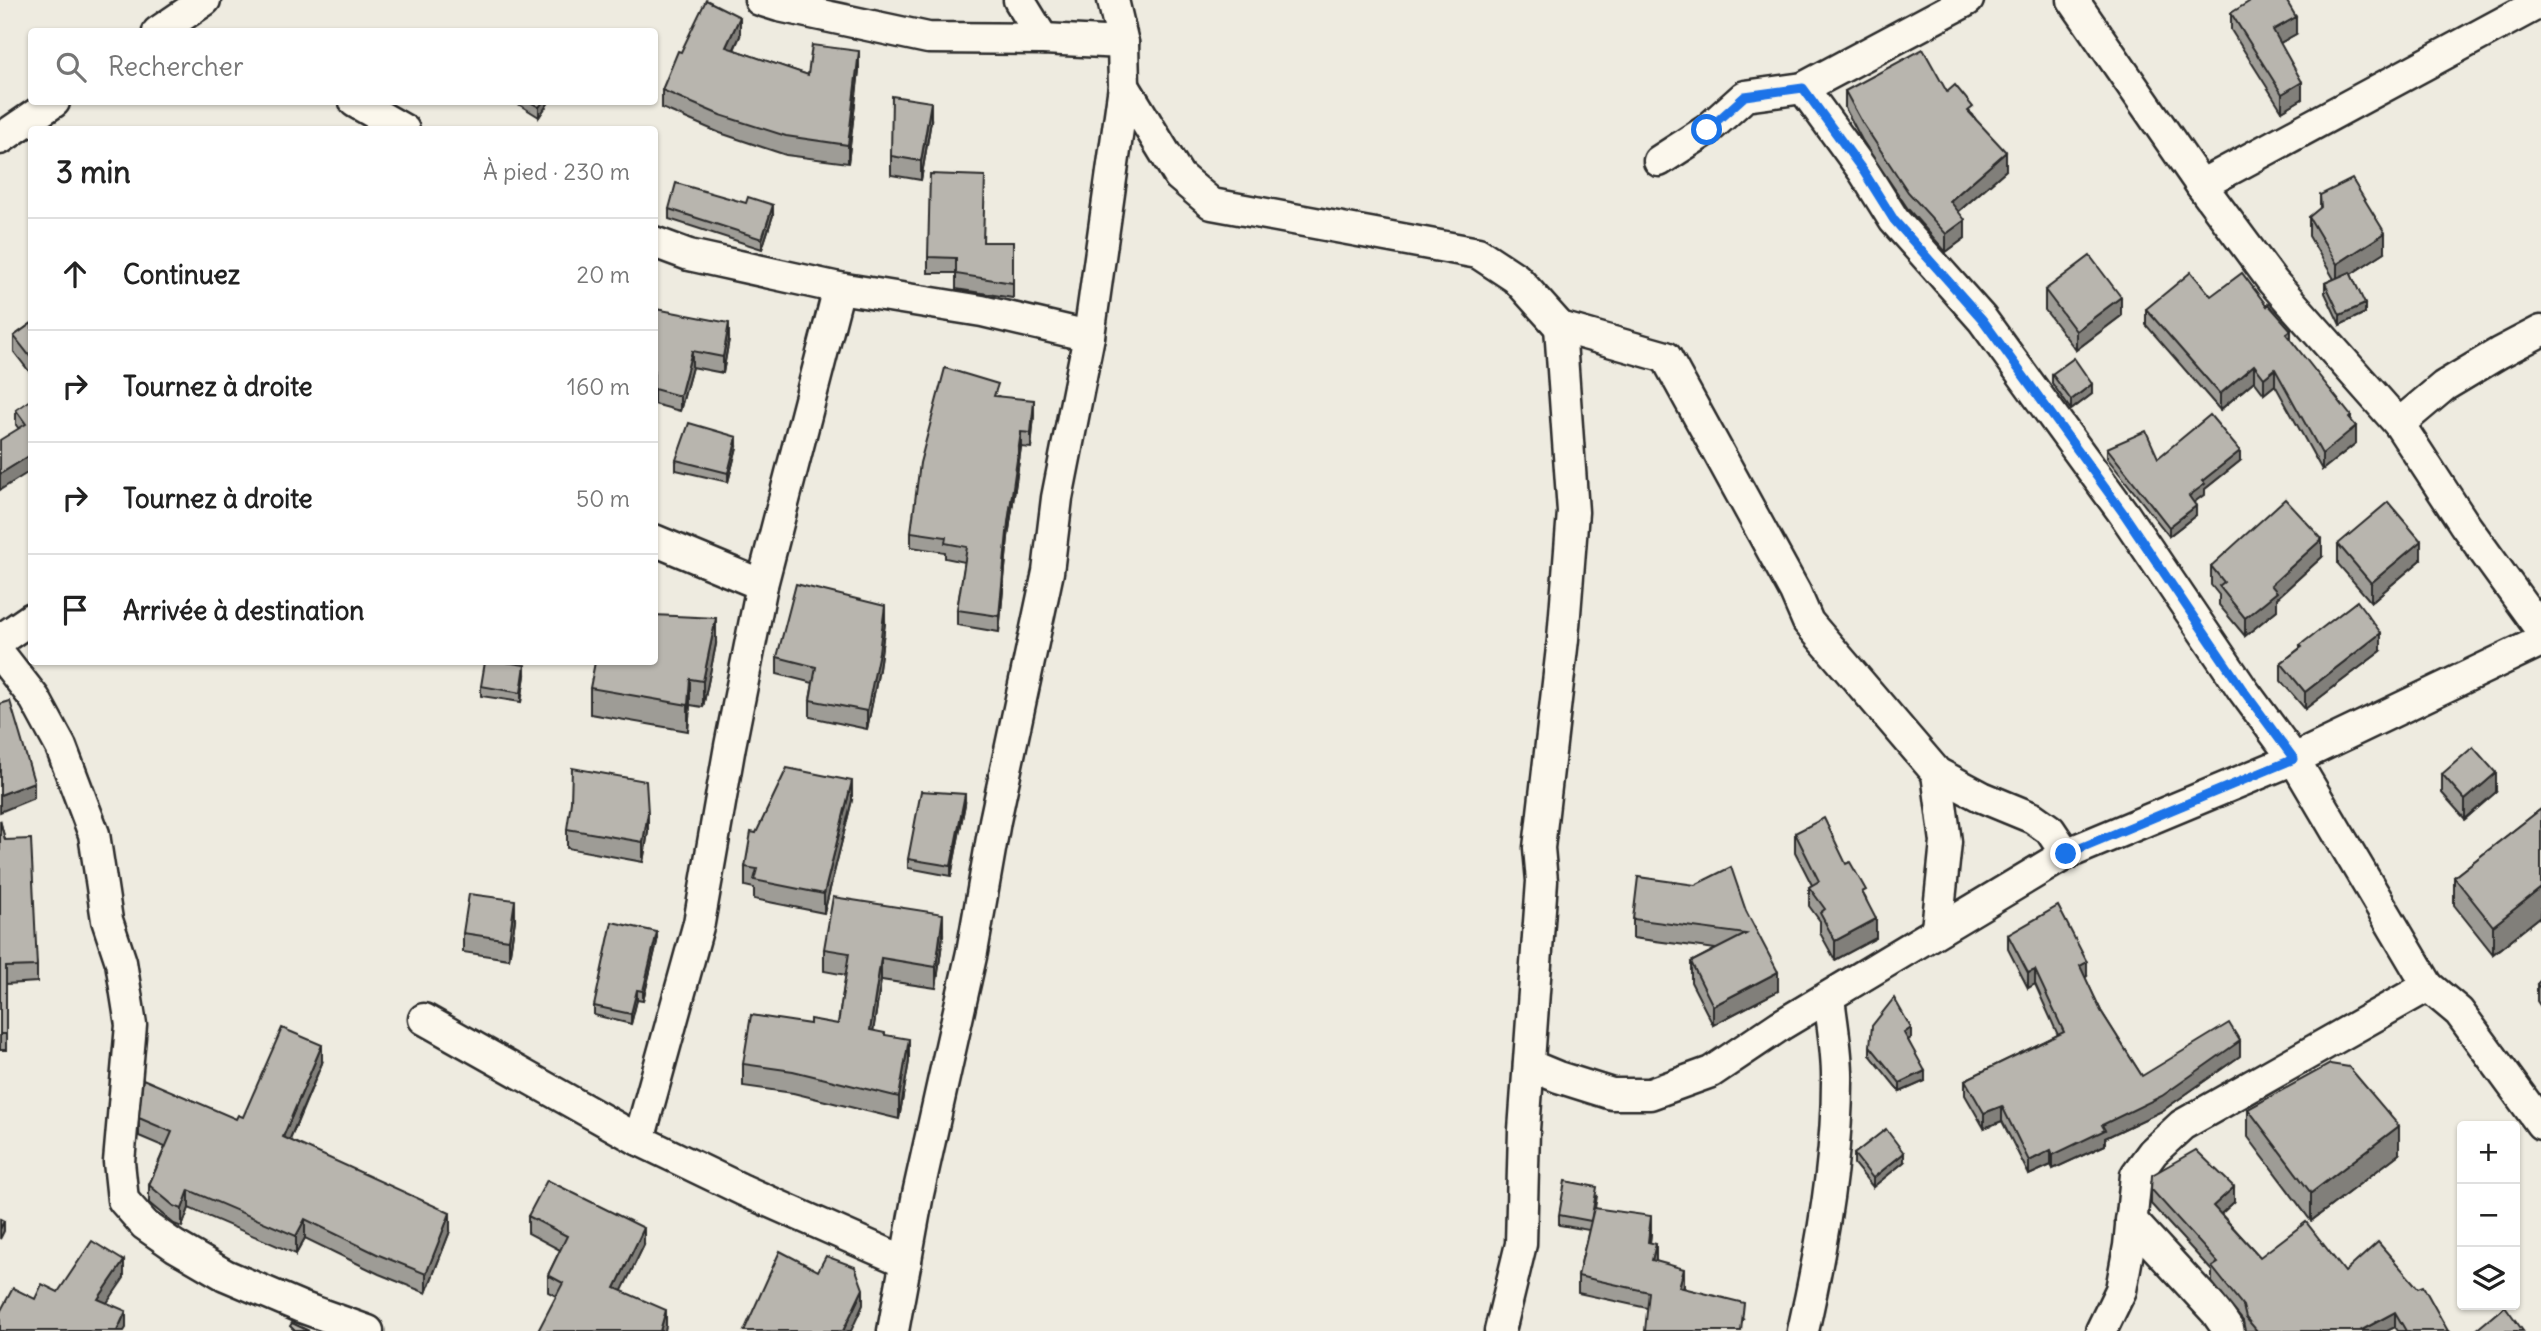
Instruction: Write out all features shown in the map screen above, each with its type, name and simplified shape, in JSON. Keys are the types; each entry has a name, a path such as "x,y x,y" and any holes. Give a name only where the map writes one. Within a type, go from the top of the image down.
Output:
{"street":[{"path":"164,28 205,0"},
{"path":"760,0 928,38 1123,43"},
{"path":"1019,0 1043,39"},
{"path":"892,1331 918,1194 972,952 995,821 1048,572 1057,498 1089,336 1124,86 1123,43 1113,0"},
{"path":"1659,160 1707,130 1745,96 1803,88 1968,0"},
{"path":"2073,0 2201,185 2273,282 2399,424 2465,525 2541,630"},
{"path":"2201,185 2541,2"},
{"path":"1124,86 1179,176 1212,204 1478,253 1516,278 1560,327 1666,357 1795,592 1808,622 1937,774 2032,818 2050,830 2066,854"},
{"path":"1803,88 1864,172 1894,220 1990,330 2124,514 2243,690 2294,759 2428,986 2459,1012 2541,1124"},
{"path":"3,131 49,105"},
{"path":"360,105 397,126"},
{"path":"658,243 689,255 839,288 982,311 1089,336"},
{"path":"639,1140 699,923 762,585 839,288"},
{"path":"1500,1331 1521,1244 1524,1130 1542,881 1539,849 1563,639 1573,512 1560,327"},
{"path":"2399,424 2444,386 2541,331"},
{"path":"658,542 762,585"},
{"path":"0,640 28,621"},
{"path":"1529,1065 1612,1094 1650,1094 1711,1072 1781,1025 1937,929 2066,854 2294,759 2541,641"},
{"path":"0,654 35,699 61,747 94,834 107,920 121,962 131,1025 119,1162 123,1200 145,1226 225,1275 368,1331"},
{"path":"1937,774 1947,842 1937,929"},
{"path":"2101,1331 2121,1290 2129,1246 2136,1175 2153,1152 2182,1125 2428,986"},
{"path":"1803,1331 1816,1275 1838,1081 1829,997"},
{"path":"424,1019 639,1140 743,1190 906,1262"},
{"path":"2131,1220 2216,1312 2229,1331"}],"building":[{"path":"706,0 740,17 726,47 808,75 812,45 859,51 848,145 786,136 720,115 662,90 678,51 681,52"},
{"path":"2252,0 2286,0 2296,17 2273,30 2302,82 2282,94 2231,13"},
{"path":"1923,49 1947,92 1955,85 1973,107 1968,111 2006,152 1950,201 1965,220 1946,234 1908,192 1845,91"},
{"path":"892,96 931,102 921,161 891,156"},
{"path":"930,174 985,176 983,242 1013,242 1013,283 956,274 956,258 928,257"},
{"path":"2352,179 2385,233 2337,264 2309,217 2321,207 2320,195"},
{"path":"676,183 746,203 748,197 773,205 762,239 669,209"},
{"path":"2090,256 2121,297 2076,331 2045,290"},
{"path":"2191,272 2211,296 2242,273 2267,306 2268,304 2291,330 2286,334 2356,426 2322,454 2275,369 2264,378 2254,365 2220,394 2146,309"},
{"path":"2350,272 2365,304 2340,315 2325,283"},
{"path":"658,309 729,323 723,357 692,351 680,396 658,390"},
{"path":"28,326 28,354 14,336"},
{"path":"2074,358 2092,384 2071,400 2052,374"},
{"path":"945,368 998,384 994,396 1034,400 1031,433 1021,432 1008,522 999,616 957,610 967,547 945,543 946,537 911,532 920,463"},
{"path":"28,402 28,456 0,474 0,440 26,424 16,410"},
{"path":"2210,415 2240,451 2202,481 2205,484 2189,496 2196,506 2169,527 2107,448 2146,431 2158,458"},
{"path":"689,423 737,437 728,473 676,460"},
{"path":"2285,499 2322,539 2271,585 2277,592 2245,618 2219,586 2224,582 2211,566"},
{"path":"2388,502 2421,541 2371,583 2338,544"},
{"path":"796,584 885,606 867,711 810,700 816,667 777,657"},
{"path":"2357,601 2381,633 2305,692 2281,663"},
{"path":"658,615 716,618 703,681 690,679 688,705 590,688 594,665 658,665"},
{"path":"484,665 525,665 521,693 481,686"},
{"path":"10,701 34,782 0,795 0,704"},
{"path":"2473,747 2496,773 2465,800 2442,774"},
{"path":"572,768 646,781 648,813 643,842 567,829"},
{"path":"787,768 852,781 824,894 754,880 757,869 745,867 751,832 756,833"},
{"path":"921,791 965,794 951,866 908,859"},
{"path":"2541,809 2541,888 2493,926 2454,877"},
{"path":"1824,818 1846,864 1850,862 1866,890 1862,892 1876,919 1835,941 1820,913 1825,909 1809,887 1819,881 1795,833"},
{"path":"0,820 5,840 31,839 37,966 6,967 6,1034 0,1034"},
{"path":"1731,867 1746,911 1778,972 1713,1006 1691,962 1746,934 1633,919 1638,877 1695,885"},
{"path":"469,894 515,900 509,940 463,933"},
{"path":"833,897 943,914 936,967 881,958 870,1030 909,1039 899,1097 793,1071 743,1064 751,1015 810,1024 810,1019 838,1024 849,953 824,949"},
{"path":"2058,906 2087,962 2080,966 2101,1011 2142,1076 2229,1023 2240,1041 2162,1096 2102,1125 2105,1130 2053,1155 2051,1150 2029,1161 2002,1106 1984,1113 1965,1080 2064,1032 2035,970 2028,973 2008,935"},
{"path":"612,922 657,932 643,991 637,990 631,1014 594,1006"},
{"path":"1894,998 1911,1028 1904,1033 1925,1071 1900,1083 1870,1046 1872,1026"},
{"path":"282,1028 322,1045 283,1137 450,1213 426,1274 379,1255 305,1219 296,1236 189,1190 182,1209 174,1206 149,1185 172,1132 139,1118 143,1079 236,1119 238,1115 243,1117"},
{"path":"2330,1064 2349,1067 2399,1126 2311,1193 2248,1109"},
{"path":"1886,1129 1904,1153 1873,1178 1854,1154"},
{"path":"2196,1150 2234,1187 2213,1206 2260,1257 2306,1222 2345,1272 2378,1242 2418,1288 2423,1286 2448,1331 2406,1331 2395,1312 2360,1331 2257,1331 2246,1318 2243,1306 2212,1267 2218,1263 2151,1189 2152,1175"},
{"path":"547,1180 644,1228 615,1288 666,1310 660,1331 538,1331 563,1283 548,1275 567,1236 528,1216"},
{"path":"1565,1181 1597,1187 1591,1221 1559,1215"},
{"path":"1594,1208 1651,1216 1648,1242 1656,1244 1652,1260 1684,1269 1679,1287 1744,1303 1741,1331 1645,1331 1649,1292 1578,1276"},
{"path":"92,1241 124,1261 98,1299 126,1311 117,1331 0,1331 0,1312 13,1288 35,1299 42,1284 58,1292"},
{"path":"780,1251 818,1271 826,1256 855,1267 863,1289 843,1331 744,1331"},
{"path":"2500,1310 2508,1310 2523,1331 2475,1331"},
{"path":"292,1323 309,1331 295,1331 290,1326"}],"route":[{"path":"1707,130 1745,96 1803,88 1864,172 1894,220 1982,319 2124,514 2243,690 2294,759 2066,854"}]}
